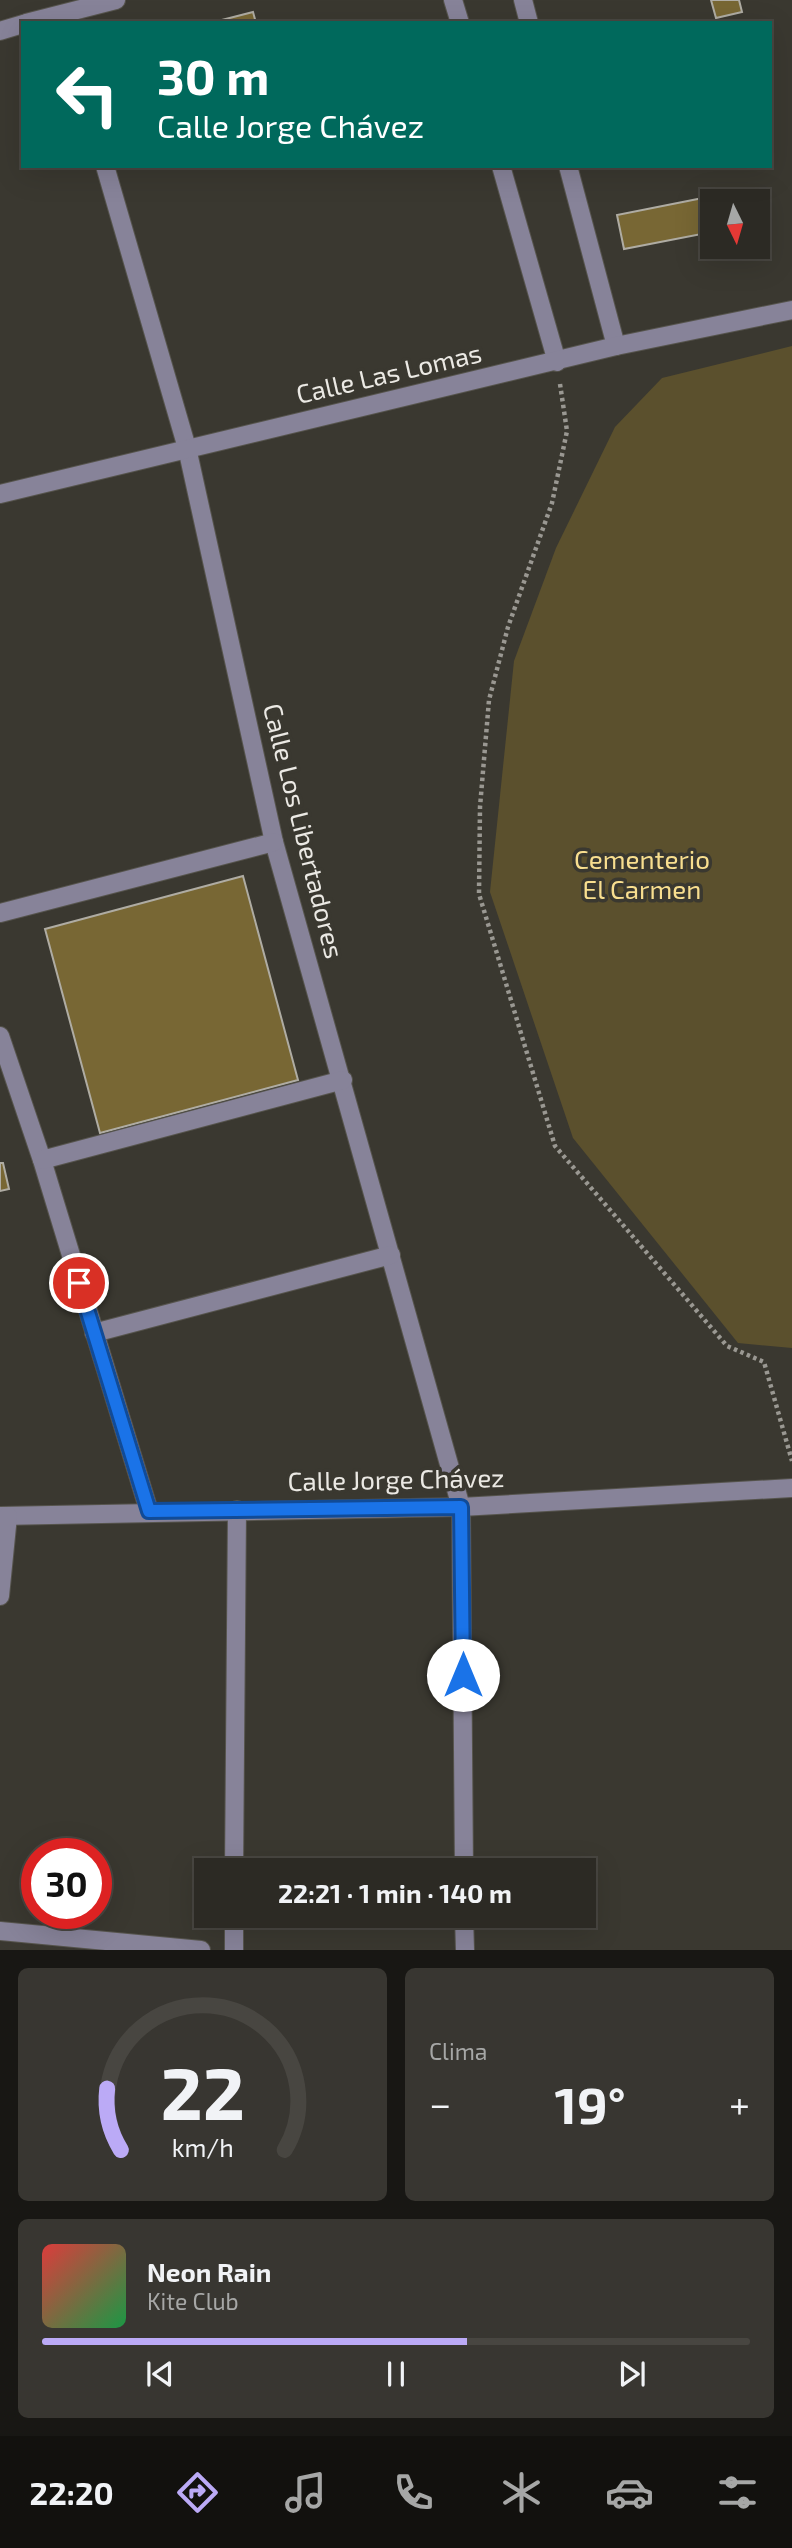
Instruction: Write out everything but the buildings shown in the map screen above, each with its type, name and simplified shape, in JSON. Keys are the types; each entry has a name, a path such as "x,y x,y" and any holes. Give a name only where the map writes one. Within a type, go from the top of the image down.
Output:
{"street":[{"path":"30,21 60,11 116,0"},
{"path":"453,0 459,21"},
{"path":"523,0 528,21"},
{"path":"0,31 21,24"},
{"name":"Calle Los Libertadores","path":"106,168 187,448 274,842 461,1507 464,1858"},
{"path":"502,168 557,362"},
{"path":"569,168 616,346"},
{"name":"Calle Las Lomas","path":"0,494 616,346 792,310"},
{"path":"0,913 274,842"},
{"path":"0,1036 42,1160 149,1511"},
{"path":"42,1160 343,1080"},
{"path":"94,1333 391,1255"},
{"name":"Calle Jorge Chávez","path":"4,1516 149,1511 461,1507 792,1488"},
{"path":"234,1858 237,1510"},
{"path":"0,1596 4,1516"},
{"path":"234,1928 234,1950"},
{"path":"464,1928 465,1950"},
{"path":"0,1931 201,1950"}],"path":[{"path":"557,362 567,431 552,503 508,627 489,700 480,807 479,894 555,1146 727,1346 764,1362 792,1461"}],"green space":[{"name":"Cementerio El Carmen","path":"792,346 792,1348 738,1343 573,1138 490,892 514,661 556,548 615,427 662,378"}],"route":[{"path":"79,1283 149,1511 461,1507 463,1675"}]}
